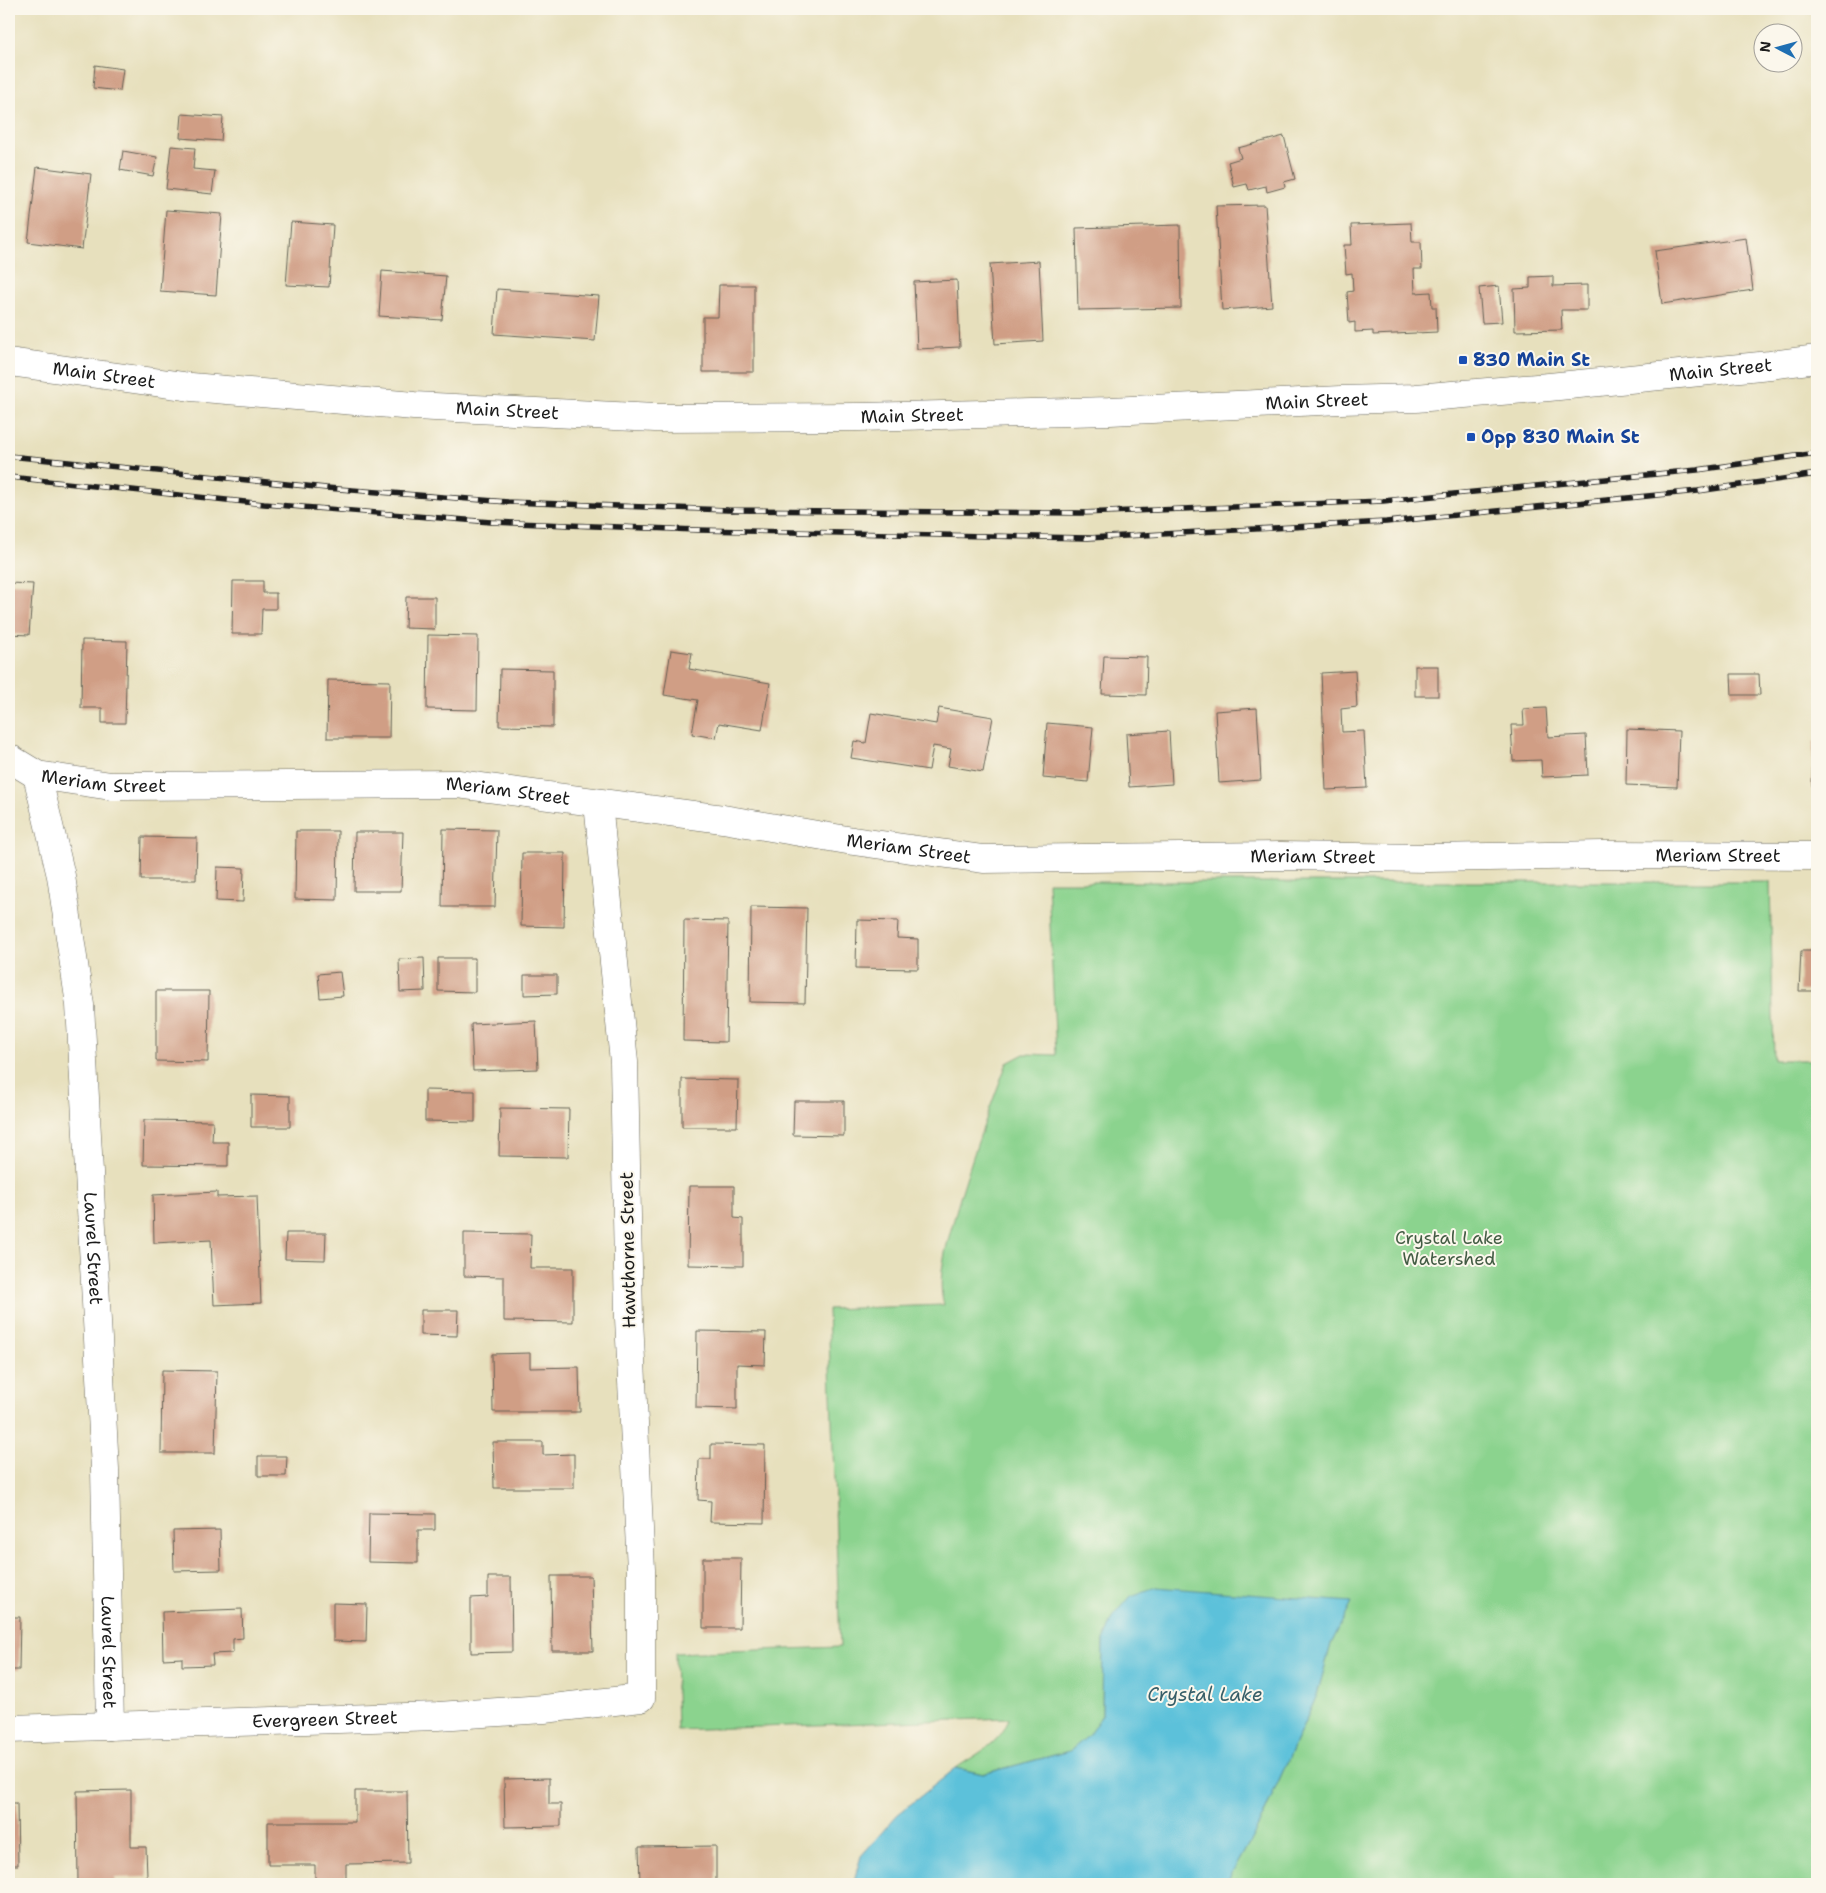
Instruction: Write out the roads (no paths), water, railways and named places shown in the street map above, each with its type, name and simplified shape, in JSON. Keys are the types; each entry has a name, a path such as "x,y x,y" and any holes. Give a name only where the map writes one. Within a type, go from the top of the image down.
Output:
{"street":[{"name":"Main Street","path":"9,362 191,388 414,406 675,418 860,417 1110,411 1331,400 1416,398 1770,366 1817,359"},
{"name":"Meriam Street","path":"9,758 37,775 111,786 458,784 723,819 853,842 983,859 1280,856 1428,858 1603,855 1817,856"},
{"name":"Laurel Street","path":"37,775 61,876 80,1005 105,1470 110,1726"},
{"name":"Hawthorne Street","path":"598,803 624,1062 629,1318 641,1570 641,1698"},
{"name":"Evergreen Street","path":"9,1729 438,1716 544,1709 641,1698"}],"water":[{"name":"Crystal Lake","path":"1156,1587 1352,1602 1331,1644 1317,1695 1258,1827 1226,1884 853,1884 861,1856 897,1815 956,1768 983,1774 1070,1751 1088,1736 1102,1715 1103,1641 1114,1616 1131,1596"}],"railway":[{"path":"9,456 326,488 508,502 728,510 1081,513 1383,501 1697,470 1817,453"},
{"path":"9,477 264,504 491,522 698,530 1088,538 1386,522 1698,491 1817,474"}],"place":[{"name":"830 Main St","path":"1463,360"},
{"name":"Opp 830 Main St","path":"1471,437"}],"park label":[{"name":"Crystal Lake Watershed","path":"1449,1248"}]}
